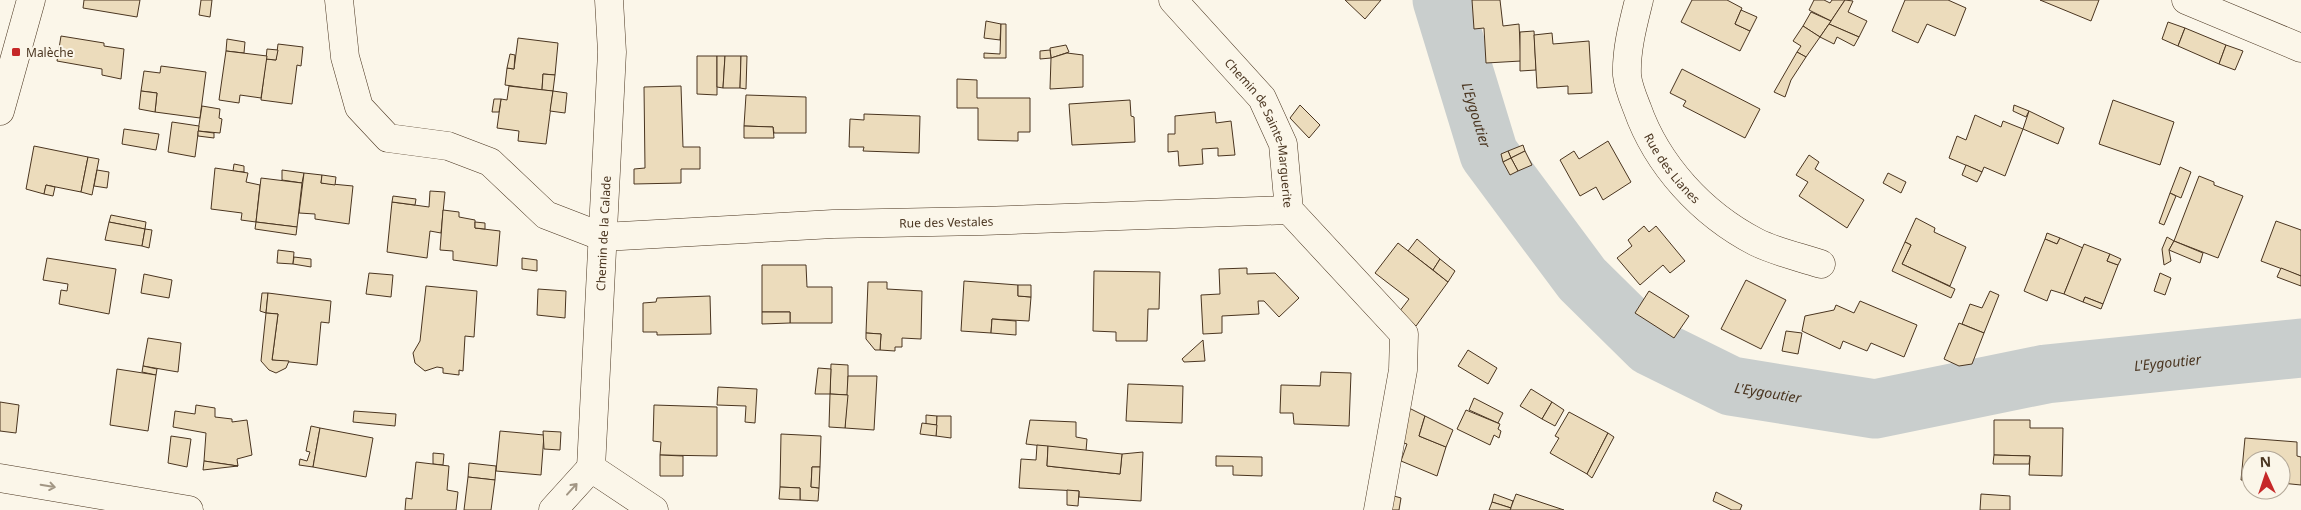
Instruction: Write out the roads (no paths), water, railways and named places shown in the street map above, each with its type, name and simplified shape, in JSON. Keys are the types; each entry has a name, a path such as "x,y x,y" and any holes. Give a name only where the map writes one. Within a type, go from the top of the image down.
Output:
{"street":[{"path":"0,111 31,0"},
{"path":"339,0 345,57 359,107 388,138 448,146 490,162 546,215 603,237"},
{"name":"Chemin de la Calade","path":"591,468 612,52 609,0"},
{"name":"Chemin de Sainte-Marguerite","path":"1173,0 1262,98 1283,144 1289,210 1404,334 1403,370 1378,510"},
{"name":"Rue des Lianes","path":"1639,0 1627,56 1628,77 1644,127 1660,156 1690,192 1722,221 1757,242 1821,264"},
{"path":"2186,0 2301,48"},
{"name":"Rue des Vestales","path":"603,237 834,224 982,221 1289,210"},
{"path":"553,510 591,468 654,510"},
{"path":"0,478 189,510"}],"waterway":[{"name":"L'Eygoutier","path":"1442,0 1489,154 1582,279 1650,346 1731,386 1875,409 2046,374 2301,348"}],"place":[{"name":"Malèche","path":"16,52"}]}
